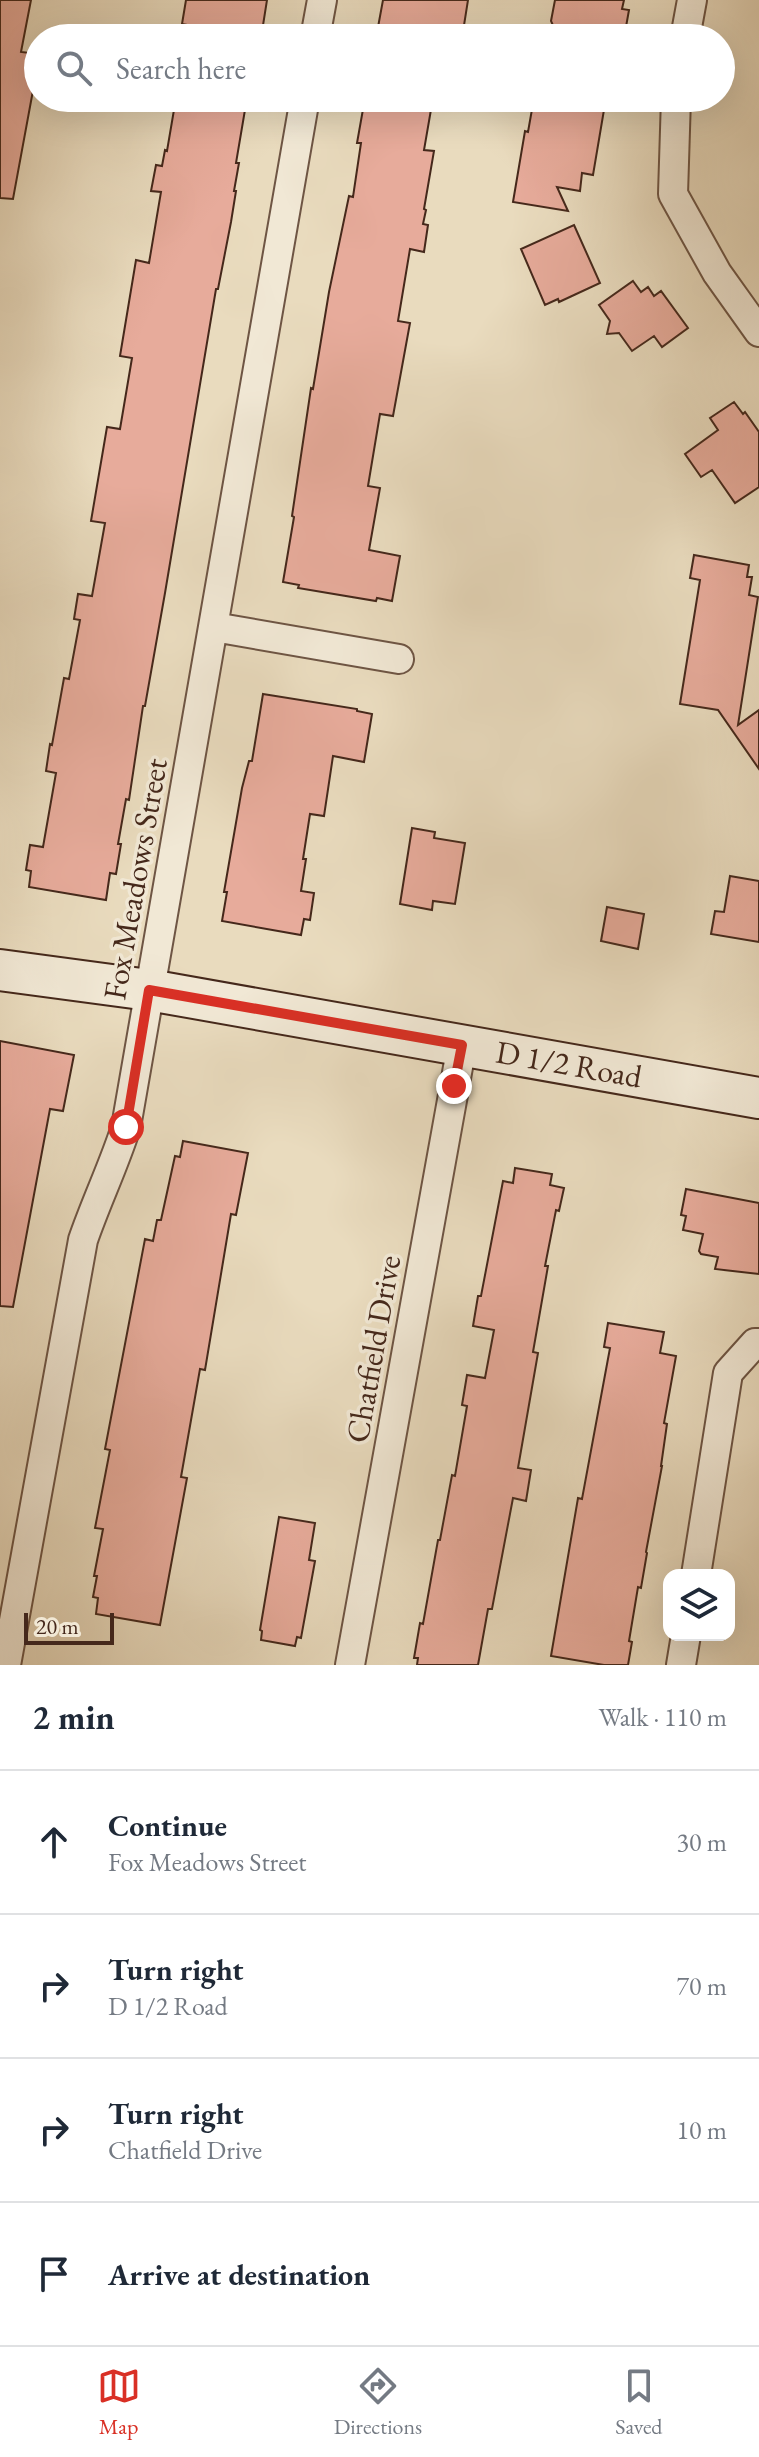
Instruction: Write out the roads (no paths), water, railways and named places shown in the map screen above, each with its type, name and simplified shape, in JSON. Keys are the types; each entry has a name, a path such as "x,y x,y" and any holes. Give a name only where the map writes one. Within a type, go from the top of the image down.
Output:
{"main road":[{"name":"D 1/2 Road","path":"0,970 149,990 759,1098"}],"street":[{"path":"318,24 322,0"},
{"path":"688,24 692,0"},
{"name":"Fox Meadows Street","path":"6,1665 83,1240 126,1127 303,112"},
{"path":"676,112 673,194 717,273 759,332"},
{"path":"214,627 399,659"},
{"name":"Chatfield Drive","path":"350,1665 462,1045"},
{"path":"697,1569 728,1373 755,1343 759,1343"},
{"path":"681,1665 685,1641"}]}
